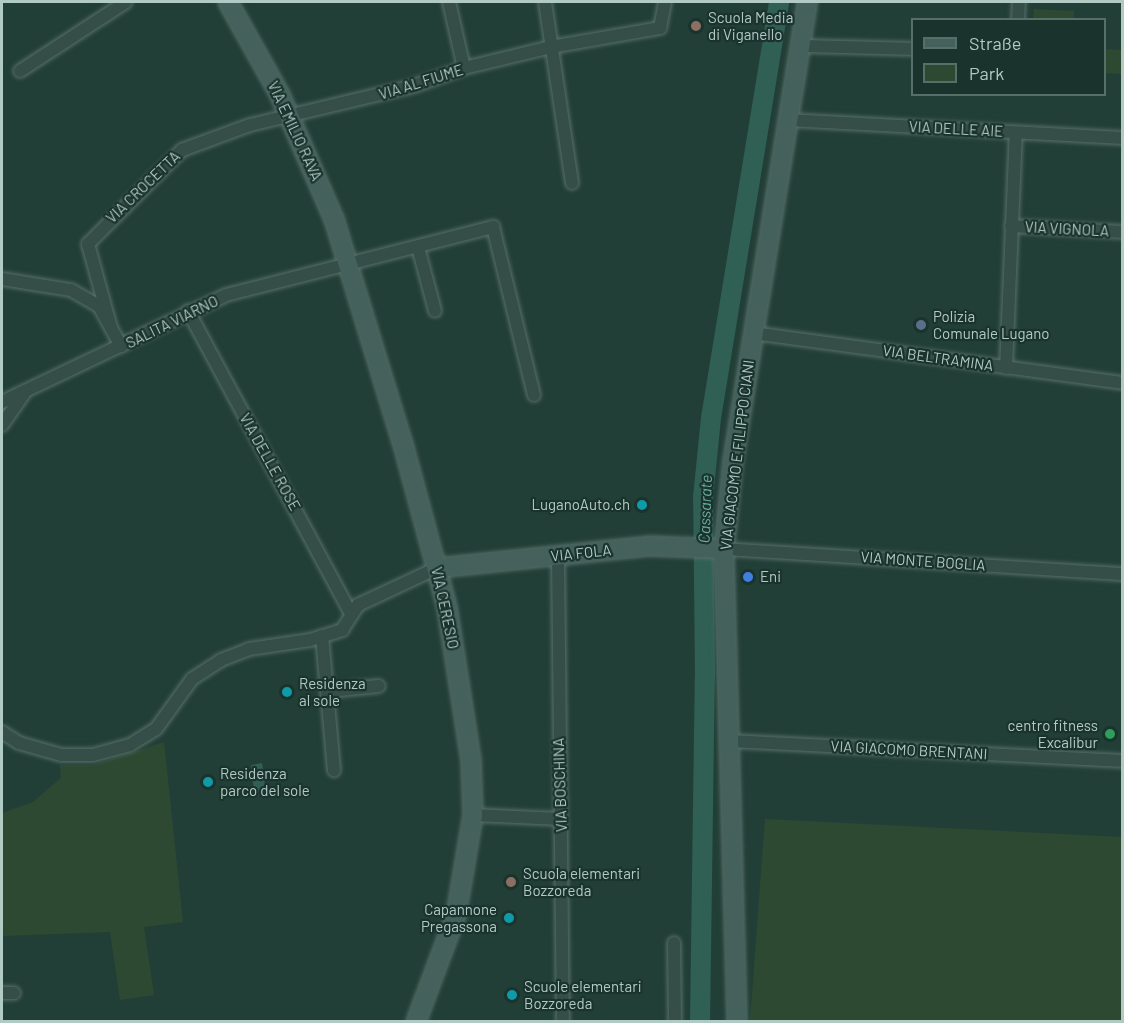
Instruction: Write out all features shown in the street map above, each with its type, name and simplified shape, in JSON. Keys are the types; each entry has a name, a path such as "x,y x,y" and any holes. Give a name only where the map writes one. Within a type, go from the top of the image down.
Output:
{"main road":[{"name":"VIA EMILIO RAVA","path":"228,2 290,118 350,266"},
{"name":"VIA GIACOMO E FILIPPO CIANI","path":"737,1022 731,741 720,549 807,2"},
{"name":"VIA CERESIO","path":"350,266 437,568 471,760 473,815 456,915 416,1022"},
{"name":"VIA FOLA","path":"437,568 649,546 720,549"}],"street":[{"path":"20,71 126,2"},
{"path":"448,2 464,68"},
{"path":"545,2 572,183"},
{"name":"VIA AL FIUME","path":"290,118 464,68 551,47 660,28 665,2"},
{"path":"1018,18 1019,2"},
{"path":"800,45 911,49"},
{"name":"VIA CROCETTA","path":"111,328 88,254 93,236 182,150 215,136 290,118"},
{"name":"VIA DELLE AIE","path":"789,120 1122,138"},
{"path":"1006,368 1016,133"},
{"name":"VIA VIGNOLA","path":"1011,226 1122,232"},
{"path":"350,266 493,227 534,395"},
{"path":"418,247 435,311"},
{"name":"SALITA VIARNO","path":"2,402 121,346 188,311 245,290 350,266"},
{"name":"VIA CROCETTA","path":"2,279 71,290 99,306 121,346"},
{"name":"VIA DELLE ROSE","path":"188,311 350,612"},
{"name":"VIA BELTRAMINA","path":"753,333 1122,383"},
{"path":"2,425 26,391"},
{"name":"VIA MONTE BOGLIA","path":"720,549 1122,574"},
{"name":"VIA BOSCHINA","path":"558,555 560,1019"},
{"path":"2,732 19,743 62,755 111,752 156,729 192,680 220,660 249,649 322,636 342,630 350,612 368,599 437,568"},
{"path":"322,636 330,691 334,770"},
{"path":"330,691 379,686"},
{"name":"VIA GIACOMO BRENTANI","path":"731,741 1122,761"},
{"path":"473,815 560,819"},
{"path":"674,943 675,1022"}],"green space":[{"path":"1034,9 1074,11 1074,18 1033,18"},
{"path":"1106,49 1122,50 1121,74 1106,73"},
{"path":"164,742 183,922 144,927 154,995 120,1000 110,932 2,936 2,813 33,802 61,778 60,765 93,765"},
{"path":"765,819 1122,837 1122,1021 750,1021"}],"shaded area":[{"path":"262,763 266,792 254,793 251,765"}],"waterway":[{"name":"Cassarate","path":"700,1022 705,675 703,498 711,418 779,2"}],"place":[{"name":"Scuola Media di Viganello","path":"696,26"},
{"name":"Polizia Comunale Lugano","path":"921,325"},
{"name":"LuganoAuto.ch","path":"642,505"},
{"name":"Eni","path":"748,577"},
{"name":"Residenza al sole","path":"287,692"},
{"name":"centro fitness Excalibur","path":"1110,734"},
{"name":"Residenza parco del sole","path":"208,782"},
{"name":"Scuola elementari Bozzoreda","path":"511,882"},
{"name":"Capannone Pregassona","path":"509,918"},
{"name":"Scuole elementari Bozzoreda","path":"512,995"}]}
